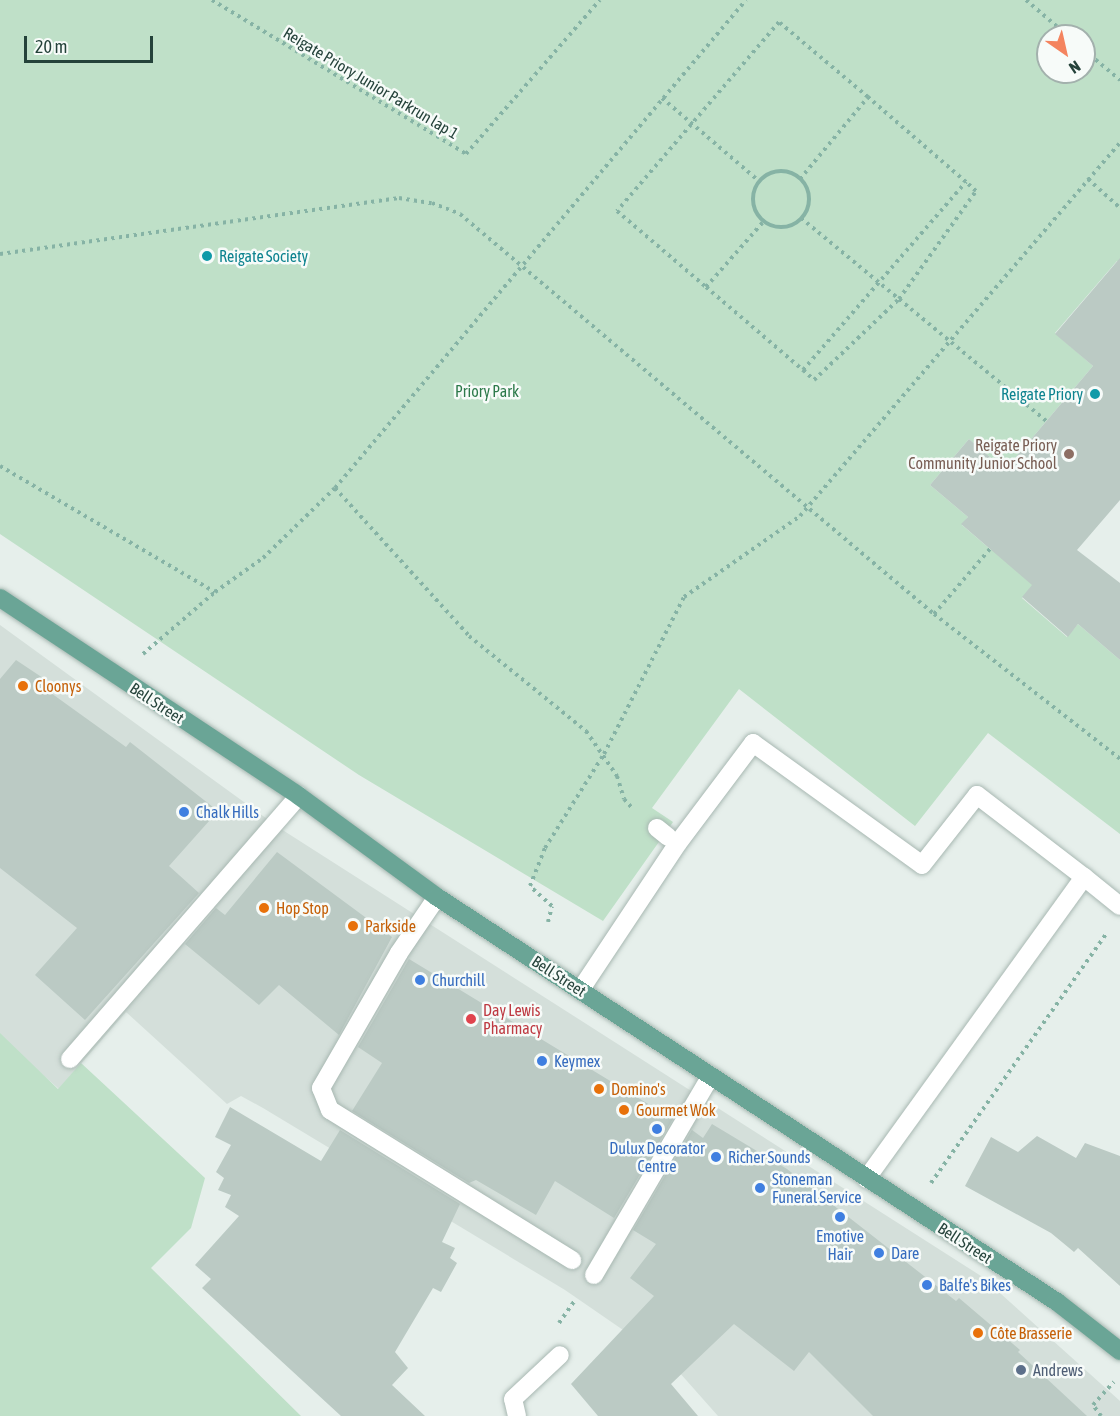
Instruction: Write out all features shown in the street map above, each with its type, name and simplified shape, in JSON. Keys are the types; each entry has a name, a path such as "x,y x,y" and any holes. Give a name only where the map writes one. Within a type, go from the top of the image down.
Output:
{"main road":[{"name":"Bell Street","path":"0,598 299,796 437,897 1057,1302 1120,1351"}],"street":[{"path":"581,990 689,828 753,743 922,865 977,795 1120,906"},
{"path":"70,1059 299,796"},
{"path":"866,1179 1084,877"},
{"path":"437,897 399,953 321,1088 330,1110 572,1260"},
{"path":"594,1275 710,1077"},
{"path":"517,1416 513,1399 560,1355"}],"path":[{"name":"Reigate Priory Junior Parkrun lap 1","path":"212,0 466,154 600,0"},
{"path":"116,676 215,592 263,558 335,488 746,0"},
{"path":"1026,0 1054,24"},
{"path":"779,22 868,97 976,191 899,299 814,380 617,211 779,22"},
{"path":"1096,60 1120,80"},
{"path":"800,179 868,97"},
{"path":"662,98 759,182"},
{"path":"548,922 552,906 530,886 545,848 604,754 684,597 808,507 1120,142"},
{"path":"779,171 800,179 809,198 801,218 779,227 764,221 754,207 759,182 779,171"},
{"path":"1088,179 1120,208"},
{"path":"803,370 966,182"},
{"path":"0,254 399,198 432,203 460,214 934,614 1120,759"},
{"path":"801,218 1046,421"},
{"path":"706,287 764,221"},
{"path":"0,466 215,592"},
{"path":"335,488 469,636 564,711 604,754 617,776 624,799 663,832"},
{"path":"934,614 990,549"},
{"path":"913,1209 1107,932"},
{"path":"560,1355 555,1330 594,1275"},
{"path":"1101,1416 1093,1406 1120,1376"}],"shaded area":[{"path":"0,625 281,829 981,1276 1120,1401 1120,1416 718,1416 671,1363 565,1290 263,1108 241,1096 227,1104 126,1012 59,1089 0,1037"}],"green space":[{"name":"Priory Park","path":"0,0 1120,0 1120,263 1117,261 1055,333 1093,366 1005,470 969,439 930,485 968,517 962,525 990,549 1044,572 1022,598 1067,637 1078,624 1120,660 1120,834 988,733 915,826 739,689 652,808 673,822 603,921 359,775 0,534"},
{"path":"0,1033 58,1089 81,1063 205,1178 191,1228 151,1268 301,1416 0,1416"}],"building":[{"name":"Reigate Priory Community Junior School","path":"1120,258 1120,500 1077,550 1120,583 1120,660 1078,624 1068,637 1022,597 1032,585 961,524 968,517 930,485 969,439 1005,470 1093,366 1055,334"},
{"path":"16,660 49,682 44,688 126,747 130,742 218,811 169,866 199,893 85,1020 35,975 77,928 0,868 0,679"},
{"path":"277,852 392,937 339,1035 279,985 259,1005 185,944 216,908 225,915"},
{"path":"409,959 673,1119 614,1218 555,1181 536,1215 476,1180 469,1183 352,1111 382,1063 358,1047"},
{"path":"230,1107 321,1161 340,1130 460,1204 442,1242 455,1248 450,1258 457,1263 441,1292 433,1288 395,1352 408,1368 392,1385 425,1416 341,1416 202,1288 211,1279 195,1265 239,1216 225,1207 231,1195 218,1190 224,1178 216,1172 231,1145 215,1137"},
{"path":"712,1124 787,1169 956,1301 959,1298 1020,1350 1018,1352 1087,1416 873,1416 809,1352 794,1371 734,1324 671,1384 698,1416 598,1416 571,1384 654,1296 630,1278 656,1244 633,1230 692,1130 703,1138"},
{"path":"1037,1136 1076,1158 1085,1143 1120,1156 1120,1286 1078,1248 1074,1252 1051,1233 965,1186 991,1137 1018,1152"}],"place":[{"name":"Reigate Society","path":"207,256"},
{"name":"Reigate Priory","path":"1095,394"},
{"name":"Reigate Priory Community Junior School","path":"1069,454"},
{"name":"Cloonys","path":"23,686"},
{"name":"Chalk Hills","path":"184,812"},
{"name":"Hop Stop","path":"264,908"},
{"name":"Parkside","path":"353,926"},
{"name":"Churchill","path":"420,980"},
{"name":"Day Lewis Pharmacy","path":"471,1019"},
{"name":"Keymex","path":"542,1061"},
{"name":"Domino's","path":"599,1089"},
{"name":"Gourmet Wok","path":"624,1110"},
{"name":"Dulux Decorator Centre","path":"657,1129"},
{"name":"Richer Sounds","path":"716,1157"},
{"name":"Stoneman Funeral Service","path":"760,1188"},
{"name":"Emotive Hair","path":"840,1217"},
{"name":"Dare","path":"879,1253"},
{"name":"Balfe's Bikes","path":"927,1285"},
{"name":"Côte Brasserie","path":"978,1333"},
{"name":"Andrews","path":"1021,1370"}]}
